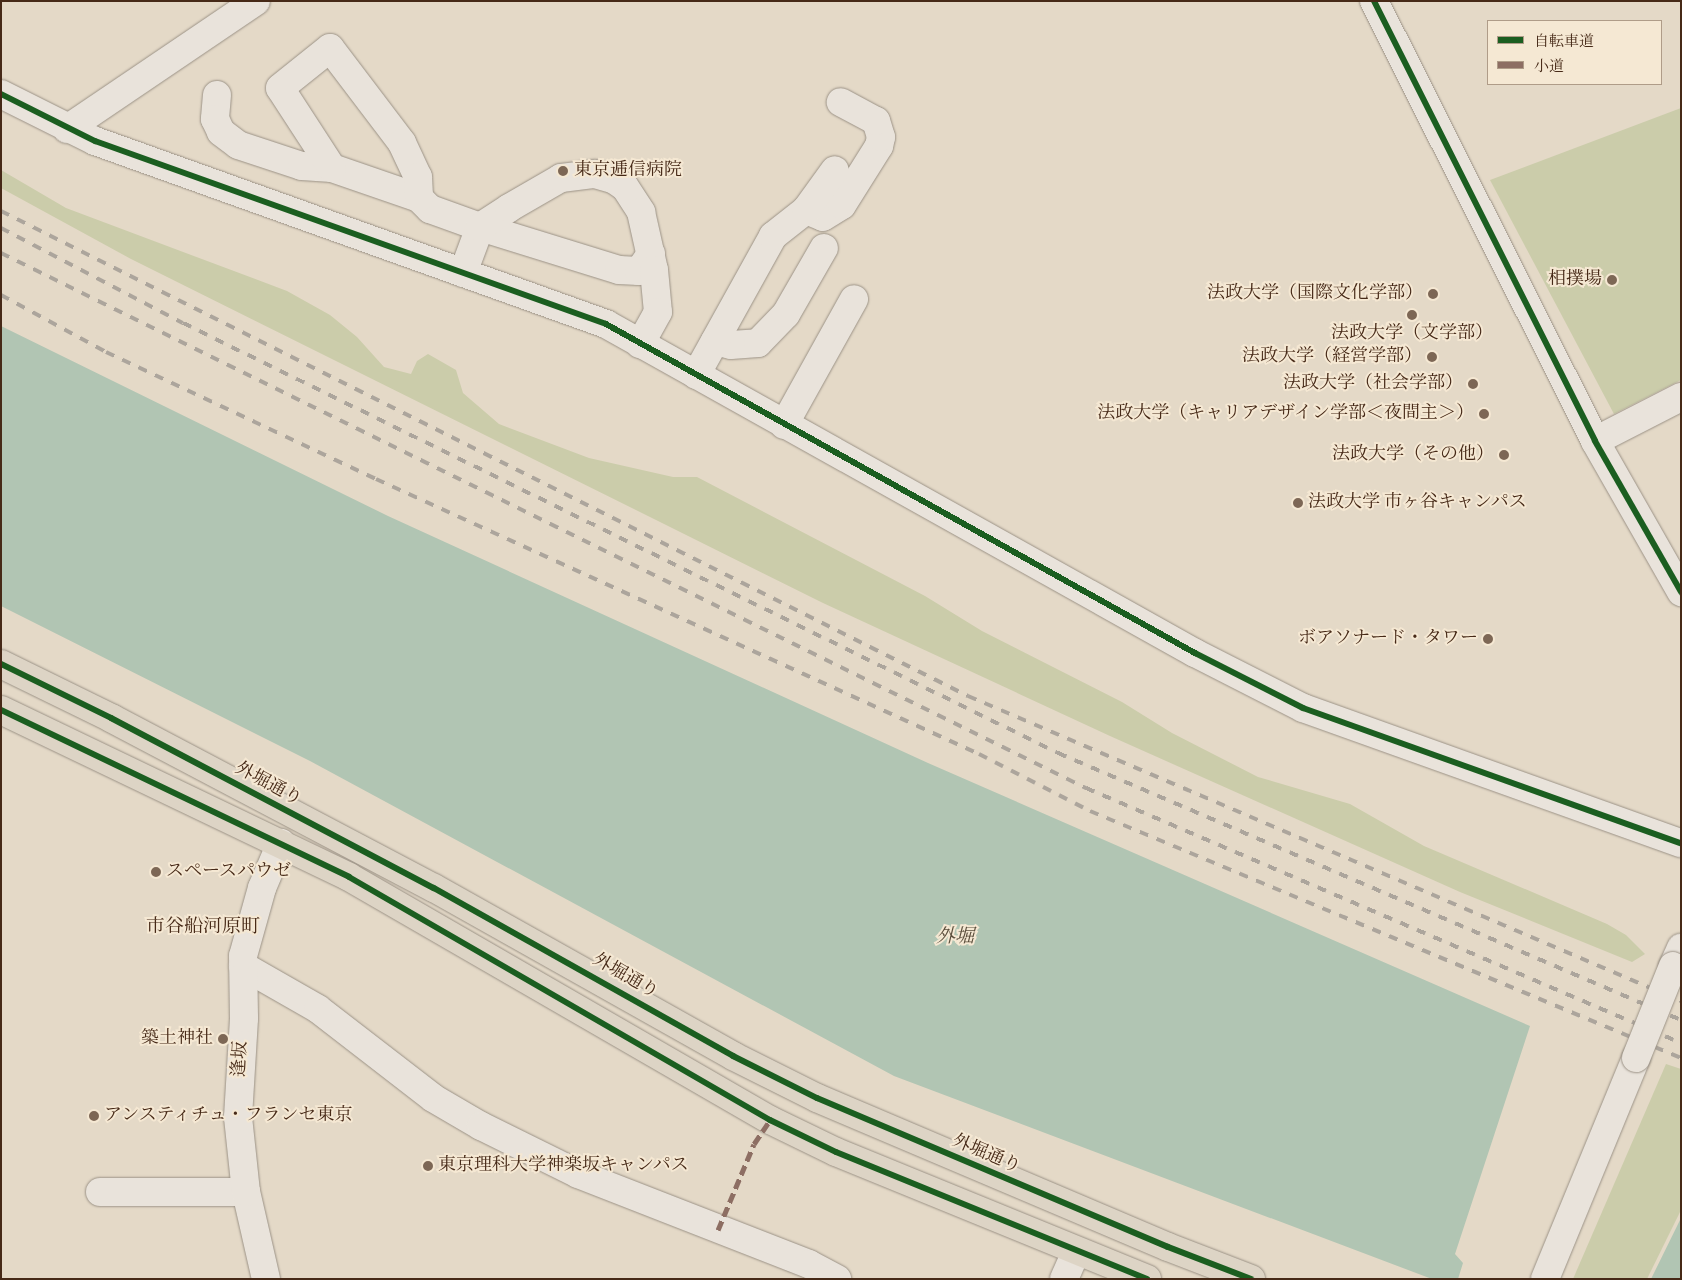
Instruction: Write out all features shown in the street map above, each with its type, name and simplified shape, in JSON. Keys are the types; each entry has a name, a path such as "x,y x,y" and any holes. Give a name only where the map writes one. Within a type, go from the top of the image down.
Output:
{"main road":[{"name":"外堀通り","path":"1,664 111,718 434,888 733,1056 809,1094 1159,1243 1252,1279"},
{"path":"1,710 282,843 349,877 770,1120 836,1152 1076,1252 1147,1279"}],"street":[{"path":"1374,1 1595,441 1681,592"},
{"path":"67,129 254,2"},
{"path":"332,168 280,88 330,48 402,143 418,177 419,198"},
{"path":"1,94 67,129 606,324 1195,653 1303,708 1681,843"},
{"path":"217,95 215,119 230,141 302,166 332,168 419,198 430,209 480,227 632,273 646,265 651,254"},
{"path":"806,210 823,216 842,205 879,146 882,136 876,121 841,102"},
{"path":"696,375 773,236 806,210 835,170"},
{"path":"463,273 480,227 561,178 595,174 613,179 634,198 648,230 658,312 640,344"},
{"path":"715,341 741,345 758,343 786,314 824,248"},
{"path":"784,425 854,298"},
{"path":"1595,441 1681,397"},
{"name":"逢坂","path":"266,1279 246,1192 238,1117 244,1018 243,966 250,924 282,843"},
{"path":"1545,1279 1677,957"},
{"path":"243,966 318,1009 432,1098 481,1126 578,1174 810,1264 837,1279"},
{"path":"100,1192 246,1192"},
{"path":"1064,1279 1076,1252"}],"shaded area":[{"name":"相撲場","path":"1681,108 1681,380 1614,414 1490,180"},
{"path":"1,170 66,208 287,291 330,315 357,337 384,367 411,374 417,361 428,354 456,370 463,393 499,424 589,458 673,477 697,477 925,596 982,631 1122,702 1172,733 1258,777 1350,804 1424,846 1607,924 1626,935 1645,954 1632,962 1460,892 1110,736 823,603 131,259 1,188"},
{"path":"1666,1064 1681,1069 1681,1210 1647,1279 1573,1279"}],"water":[{"name":"外堀","path":"1,326 388,516 928,763 1530,1026 1455,1254 1463,1263 1458,1279 1432,1279 894,1076 310,761 1,606"},
{"path":"1681,1218 1681,1279 1651,1279"}],"railway":[{"path":"1,211 968,696 1681,1001"},
{"path":"1,228 183,323 1058,753 1681,1020"},
{"path":"1,253 1086,788 1681,1043"},
{"path":"1,295 106,352 376,479 979,754 1090,811 1681,1058"}],"marked path":[{"path":"718,1230 754,1144 770,1120"}],"cycle path":[{"path":"1374,1 1595,441 1681,592"},
{"path":"1,94 95,141 606,324 1195,653 1303,708 1681,843"},
{"path":"1,664 111,718 434,888 733,1056 817,1098 1168,1247 1251,1279"},
{"path":"1,710 349,877 770,1120 836,1152 1147,1279"}],"place":[{"name":"東京逓信病院","path":"563,171"},
{"name":"相撲場","path":"1612,280"},
{"name":"法政大学（国際文化学部）","path":"1433,294"},
{"name":"法政大学（文学部）","path":"1412,315"},
{"name":"法政大学（経営学部）","path":"1432,357"},
{"name":"法政大学（社会学部）","path":"1473,384"},
{"name":"法政大学（キャリアデザイン学部＜夜間主＞）","path":"1484,414"},
{"name":"法政大学（その他）","path":"1504,455"},
{"name":"法政大学 市ヶ谷キャンパス","path":"1298,503"},
{"name":"ボアソナード・タワー","path":"1488,639"},
{"name":"スペースパウゼ","path":"156,872"},
{"name":"築土神社","path":"223,1039"},
{"name":"アンスティチュ・フランセ東京","path":"94,1116"},
{"name":"東京理科大学神楽坂キャンパス","path":"428,1166"}],"district":[{"name":"市谷船河原町","path":"203,928"}]}
